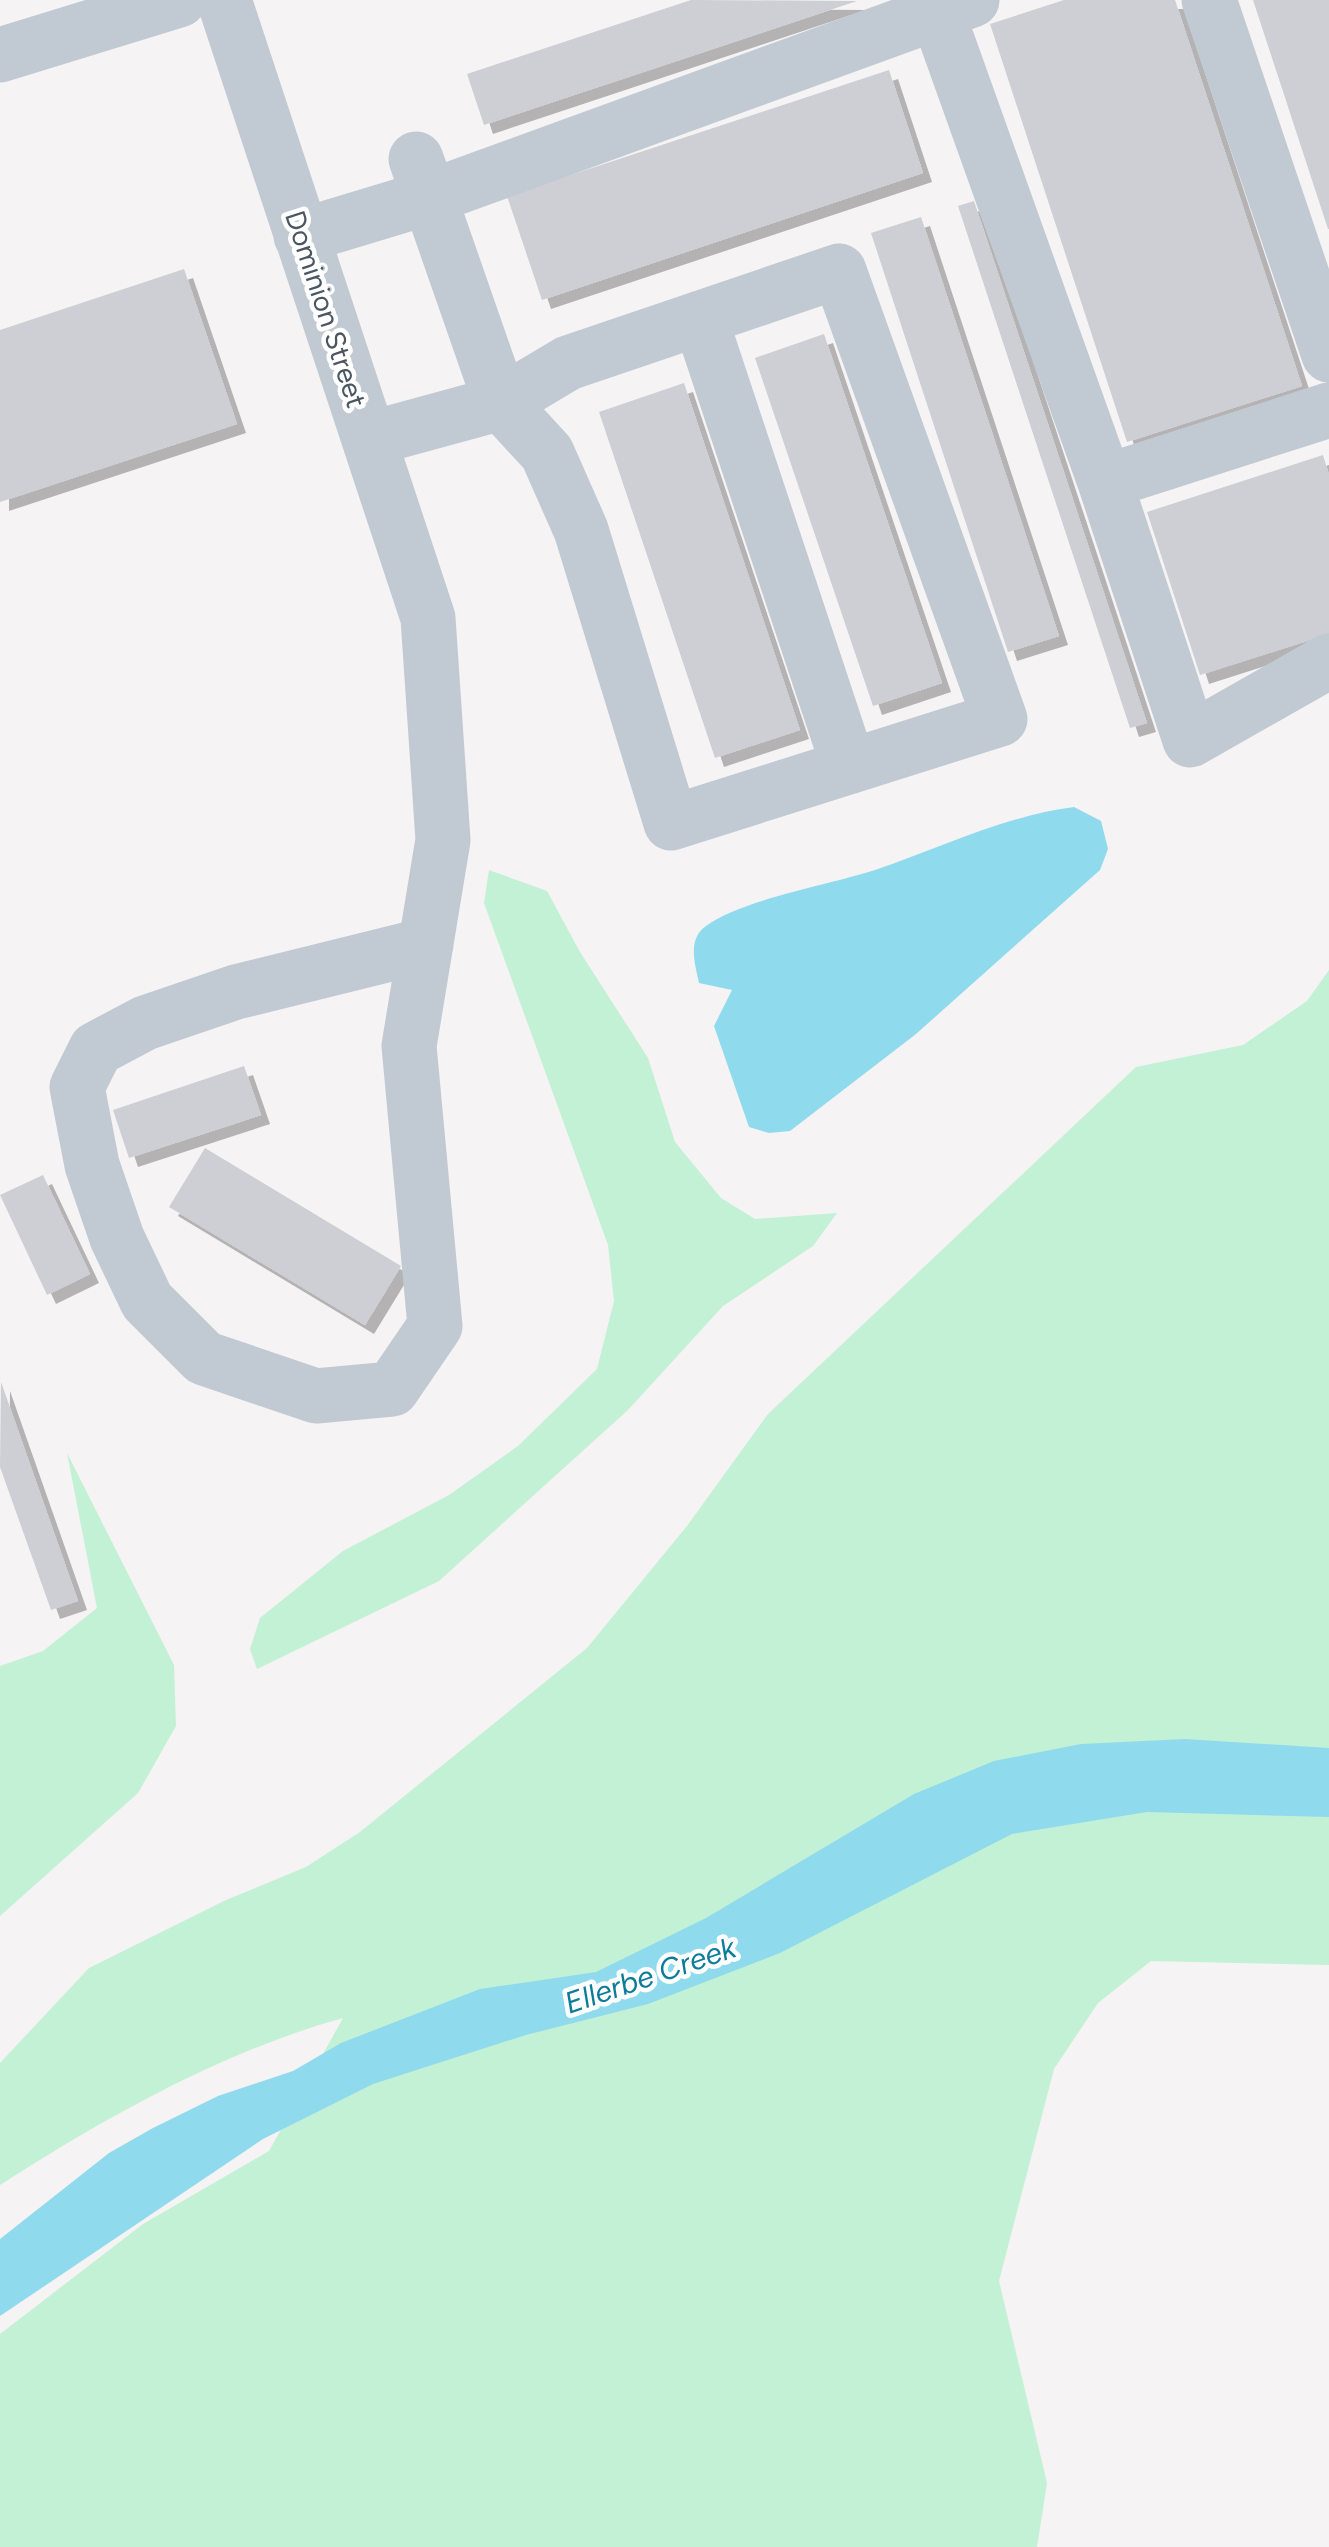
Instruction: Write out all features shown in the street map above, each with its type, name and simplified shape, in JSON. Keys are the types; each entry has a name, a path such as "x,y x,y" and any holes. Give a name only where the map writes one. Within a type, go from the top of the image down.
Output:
{"street":[{"path":"0,55 179,0"},
{"name":"Dominion Street","path":"224,0 428,618 443,840 410,1046 435,1326 392,1390 316,1396 204,1358 147,1301 104,1201 92,1164 77,1087 96,1050 146,1023 236,992 426,945"},
{"path":"1209,0 1329,355"},
{"path":"302,236 423,178 955,6 1190,740 1329,661"},
{"path":"368,439 502,404 568,363 839,271 1000,720 671,823 581,530 547,454 502,404 423,178"},
{"path":"700,318 849,767"},
{"path":"1105,482 1329,410"}],"green space":[{"path":"489,870 547,891 580,952 648,1058 675,1142 721,1198 755,1219 837,1213 813,1246 723,1306 628,1410 439,1581 257,1669 250,1649 260,1618 343,1551 449,1495 518,1446 597,1369 614,1301 608,1245 484,903"},
{"path":"1329,970 1329,1965 1151,1961 1098,2003 1054,2069 999,2281 1047,2483 1037,2547 0,2547 0,2334 143,2224 269,2151 343,2018 209,2068 81,2135 0,2185 0,2063 89,1968 226,1900 306,1867 360,1832 587,1648 687,1526 768,1414 1136,1067 1243,1045 1307,1001"},
{"path":"67,1453 174,1665 176,1726 138,1793 0,1916 0,1666 43,1651 97,1608"}],"water":[{"path":"1074,807 1101,821 1108,849 1100,870 916,1034 790,1131 769,1133 749,1127 714,1026 732,990 699,983 694,945 700,931 722,916 764,900 875,870 1023,818"},
{"name":"Ellerbe Creek","path":"1185,1739 1329,1748 1329,1817 1147,1812 1012,1834 780,1953 648,2004 526,2035 373,2084 263,2139 0,2316 0,2239 109,2153 218,2096 293,2071 341,2043 480,1989 596,1972 706,1918 914,1794 994,1761 1081,1744"}],"building":[{"path":"691,0 857,1 484,125 467,74"},
{"path":"1064,0 1175,0 1302,386 1127,442 990,24"},
{"path":"1253,0 1329,0 1329,229 1328,229"},
{"path":"889,70 923,173 542,300 507,196"},
{"path":"974,201 1147,723 1130,728 958,206"},
{"path":"921,217 1059,636 1008,652 871,233"},
{"path":"184,269 237,424 0,502 0,330"},
{"path":"824,334 942,683 873,706 755,358"},
{"path":"684,383 800,730 715,758 599,412"},
{"path":"1323,455 1329,475 1329,634 1200,675 1147,512"},
{"path":"244,1066 261,1115 129,1158 113,1110"},
{"path":"205,1148 401,1266 365,1325 169,1207"},
{"path":"43,1175 90,1274 47,1295 0,1195"},
{"path":"1,1382 78,1601 51,1610 0,1467"}]}
